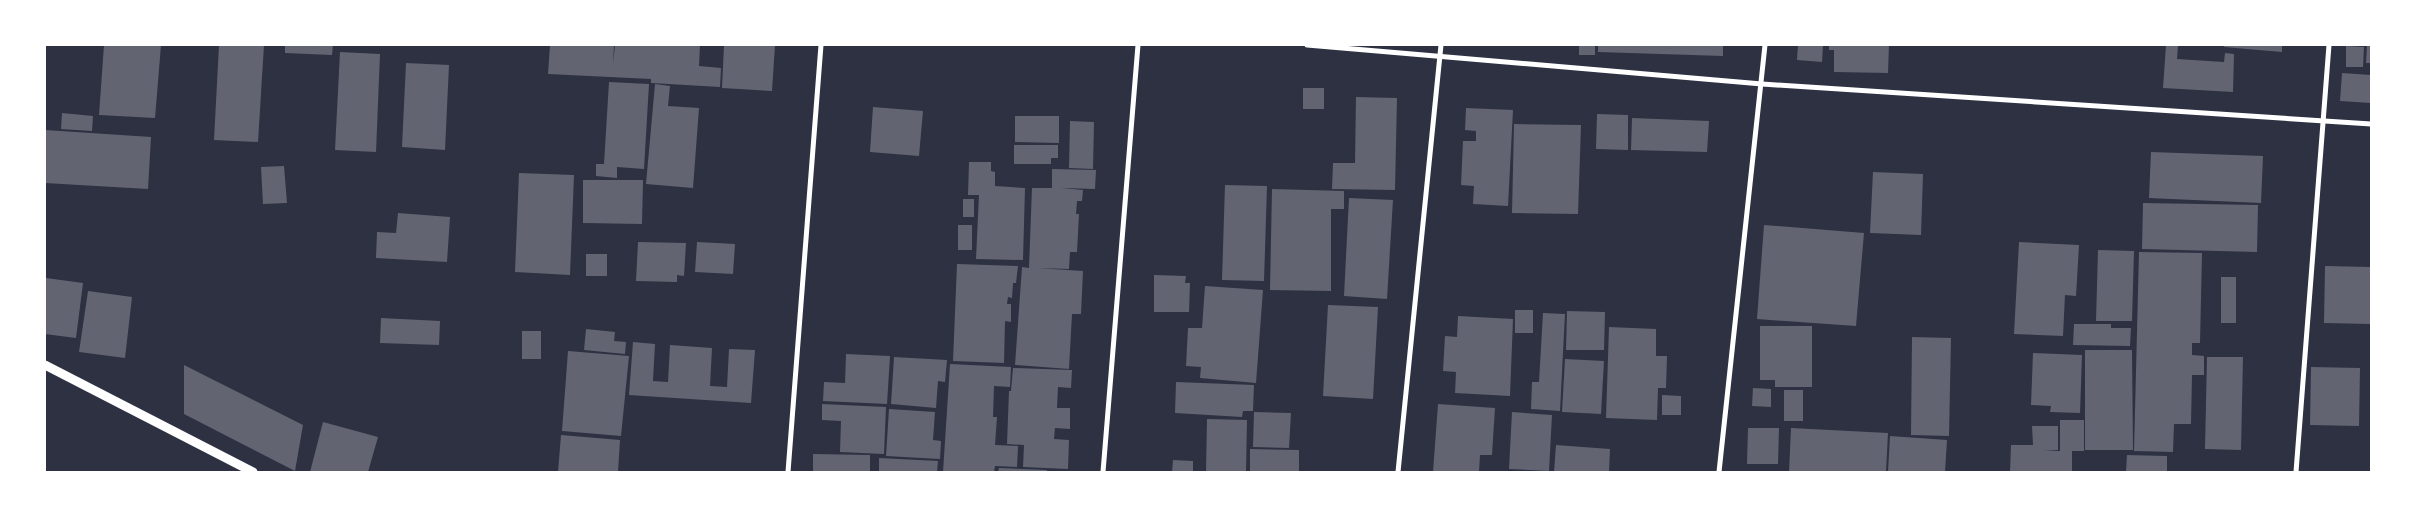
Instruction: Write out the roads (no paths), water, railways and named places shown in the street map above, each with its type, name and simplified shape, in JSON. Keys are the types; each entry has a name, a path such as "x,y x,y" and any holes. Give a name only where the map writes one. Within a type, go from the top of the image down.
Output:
{"street":[{"path":"788,472 821,45"},
{"path":"1103,472 1138,45"},
{"path":"1307,45 1762,84 2371,124"},
{"path":"1398,472 1441,45"},
{"path":"1719,472 1765,45"},
{"path":"2296,472 2329,45"},
{"path":"45,365 253,472"}]}
